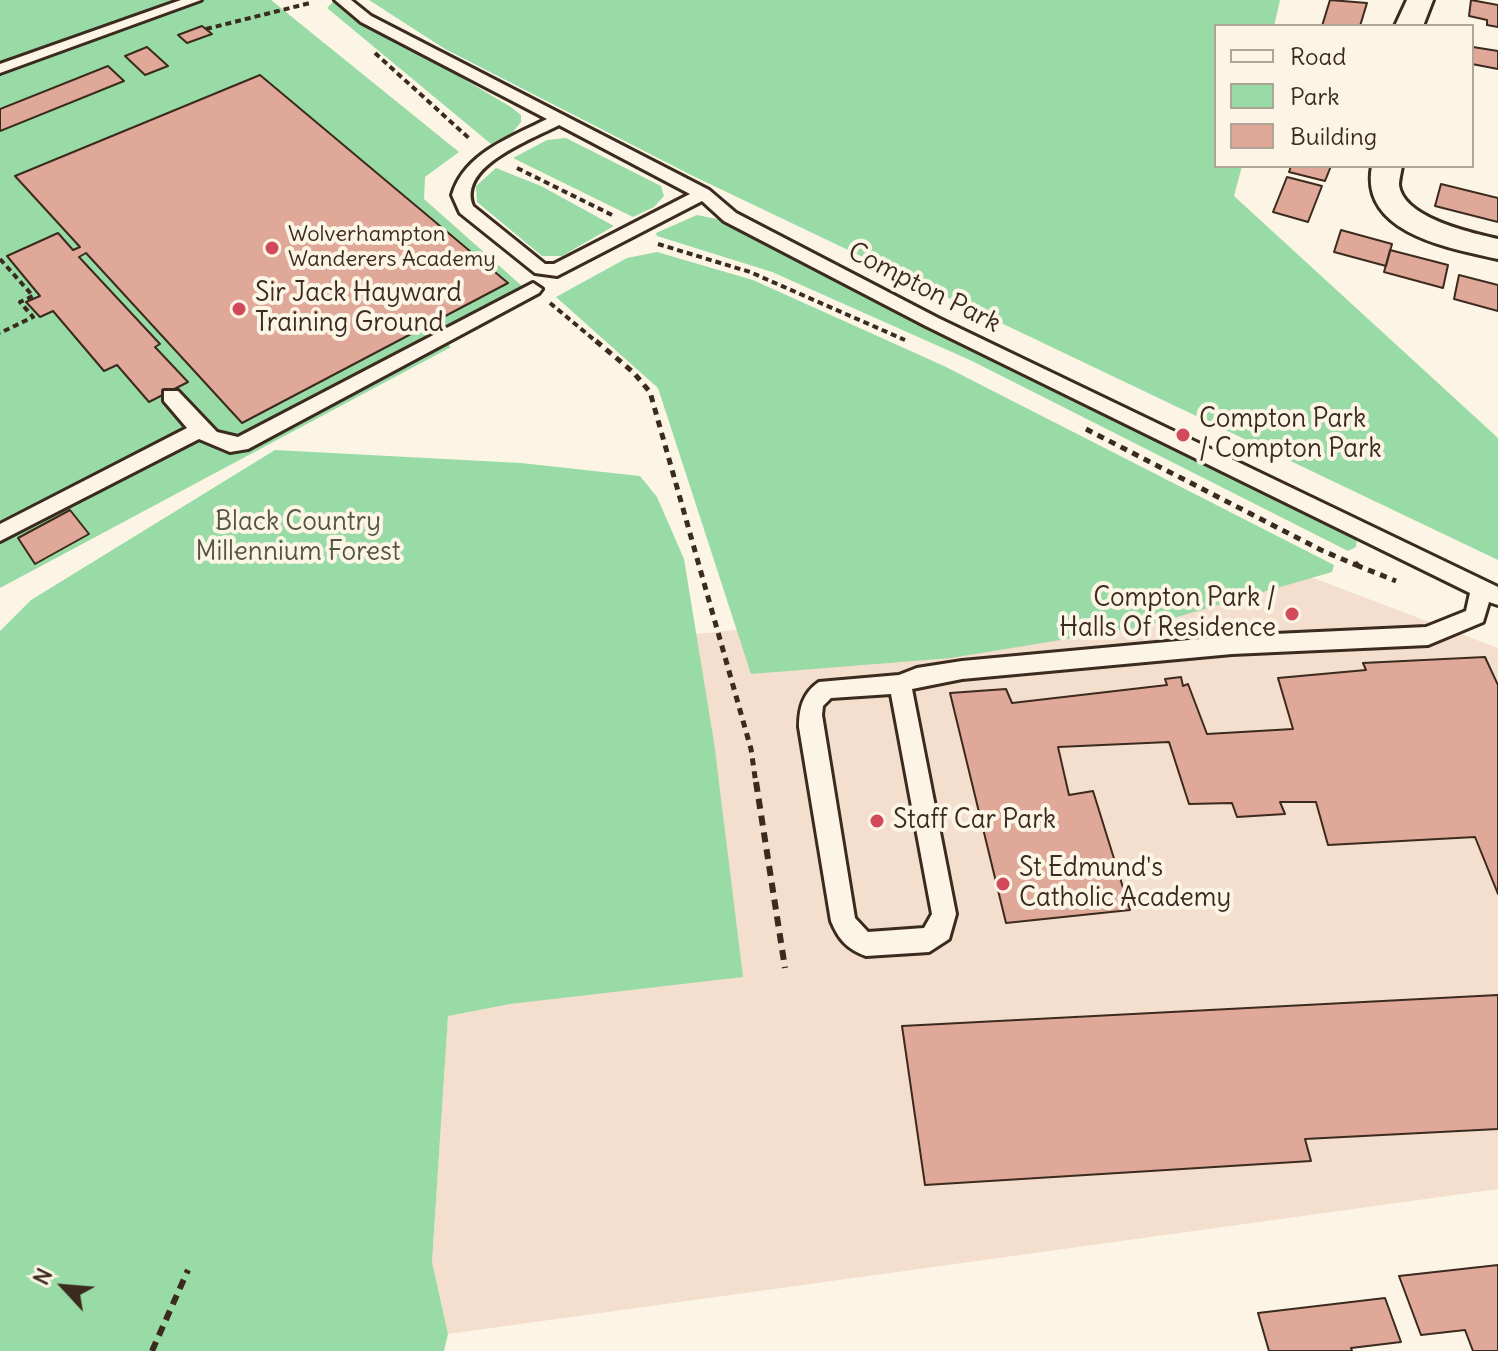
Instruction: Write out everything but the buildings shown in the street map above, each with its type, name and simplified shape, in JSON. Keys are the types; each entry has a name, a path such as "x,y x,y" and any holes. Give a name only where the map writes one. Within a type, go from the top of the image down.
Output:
{"street":[{"path":"1410,24 1420,0"},
{"path":"1386,168 1381,179 1385,194 1395,208 1435,232 1498,249"}],"lane":[{"path":"0,69 194,0"},
{"name":"Compton Park","path":"342,0 366,19 703,194 730,217 932,322 1490,593"},
{"path":"558,120 468,172 459,190 460,201 466,209 541,269 557,270 703,194"},
{"path":"171,396 201,429 220,443 241,444 533,289"},
{"path":"0,533 201,429"},
{"path":"900,684 944,914 940,931 929,940 866,944 852,936 843,921 810,727 810,708 817,695 827,689 900,684 917,677 962,670 1232,645 1428,636 1475,616 1490,593"}],"path":[{"path":"206,29 309,2 317,9"},
{"path":"369,47 470,139"},
{"path":"506,162 622,220"},
{"path":"654,242 750,272 908,342"},
{"path":"0,259 33,296 20,302 33,317 0,333"},
{"path":"533,289 633,372 650,392 751,749 785,968"},
{"path":"1073,423 1356,565 1376,540"},
{"path":"152,1351 188,1270"}],"shaded area":[{"name":"St Edmund's Catholic Academy","path":"1300,573 1498,648 1498,1189 448,1334 432,1262 448,1016 714,742 696,634"}],"green space":[{"name":"Sir Jack Hayward Training Ground","path":"0,0 271,0 459,152 425,177 424,199 522,286 436,331 451,347 0,588"},
{"path":"369,0 1280,0 1274,24 1214,24 1214,168 1241,168 1234,196 1498,438 1498,560 693,176 445,49"},
{"path":"333,2 511,107 521,115 521,122 513,132 491,144 327,8"},
{"path":"566,138 661,186 664,196 654,207 633,217 513,158 547,140"},
{"path":"496,168 541,186 614,226 562,256 542,256 477,202 476,186"},
{"path":"697,215 732,222 803,262 1357,538 1356,547 1348,551 972,361 772,272 657,236 656,233"},
{"path":"657,252 753,280 944,366 1334,565 1332,572 1146,626 951,658 751,674 658,388 556,297 627,258"},
{"name":"Black Country Millennium Forest","path":"275,450 521,463 640,476 657,497 684,559 714,742 743,977 510,1004 448,1016 432,1262 448,1334 444,1351 0,1351 0,631 31,600"}],"place":[{"name":"Wolverhampton Wanderers Academy","path":"272,248"},
{"name":"Sir Jack Hayward Training Ground","path":"239,309"},
{"name":"Compton Park / Compton Park","path":"1183,435"},
{"name":"Compton Park / Halls Of Residence","path":"1292,614"},
{"name":"Staff Car Park","path":"877,821"},
{"name":"St Edmund's Catholic Academy","path":"1003,884"}]}
